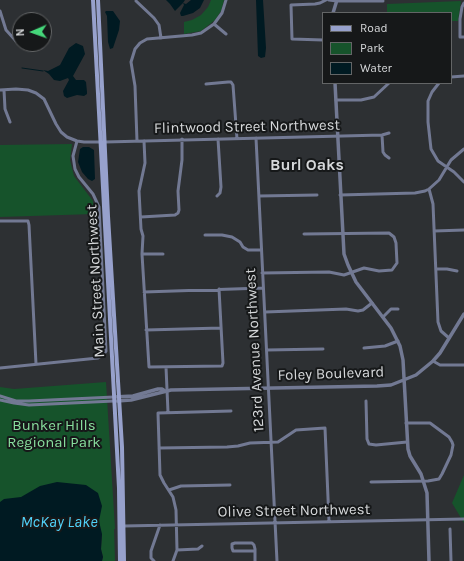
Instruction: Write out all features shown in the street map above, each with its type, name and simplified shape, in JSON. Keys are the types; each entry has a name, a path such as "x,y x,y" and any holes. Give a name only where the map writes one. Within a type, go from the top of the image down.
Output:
{"main road":[{"name":"Main Street Northwest","path":"93,0 103,142"},
{"name":"Main Street Northwest","path":"98,0 103,142 124,526 124,561"},
{"name":"Main Street Northwest","path":"116,399 120,561"}],"street":[{"path":"137,141 135,86 131,66 135,49 140,43 147,39 196,34 206,30 214,24 222,13 226,0"},
{"path":"322,40 292,39 290,4 317,4 326,0"},
{"path":"330,0 383,1"},
{"path":"136,1 154,18 159,25 161,38"},
{"path":"333,12 337,1"},
{"path":"462,37 460,15 464,3"},
{"path":"0,11 6,30 12,37"},
{"path":"214,24 226,34"},
{"path":"452,77 464,76"},
{"path":"206,84 231,82 233,85 237,139"},
{"path":"335,84 344,254 356,282 383,317 395,335 400,346 403,360 407,442 410,456 422,474 427,493 429,561"},
{"path":"336,100 361,100 374,97 388,84"},
{"path":"436,84 428,101 429,140 434,155 438,161 464,182"},
{"name":"Flintwood Street Northwest","path":"0,90 28,90 36,92 44,99 61,132 67,137 77,141 103,142 382,136 389,133"},
{"path":"4,90 5,108 10,122"},
{"path":"382,136 383,152 389,158"},
{"name":"123rd Avenue Northwest","path":"256,138 277,561"},
{"path":"217,196 220,193 221,187 218,139"},
{"path":"144,140 145,162 139,191 141,229 143,236 142,254 148,367 222,366 219,289"},
{"path":"141,217 175,215 178,213 178,191 182,160 182,140"},
{"path":"0,368 98,358 106,351 98,207 94,194 79,177 75,169 73,156 77,141"},
{"path":"340,195 415,193 429,189 439,180 456,156 464,149"},
{"path":"429,189 433,204 438,325 441,331 449,338"},
{"path":"259,196 318,195"},
{"path":"0,221 28,221 36,364"},
{"path":"434,231 464,230"},
{"path":"262,273 329,272 344,275 364,268 379,271 392,270 397,262 396,243 394,237 390,233 304,234"},
{"path":"205,235 222,235 232,237 248,250 262,250"},
{"path":"142,254 162,254"},
{"path":"436,269 457,271"},
{"path":"144,292 263,288"},
{"path":"265,312 346,309 358,311 363,310 372,303"},
{"path":"383,317 391,309 398,309"},
{"name":"Foley Boulevard","path":"116,399 142,398 166,391 390,385 416,375 433,361 464,314"},
{"path":"146,330 221,328"},
{"path":"364,348 385,346 398,341"},
{"path":"267,350 323,349"},
{"path":"433,361 440,365 464,365"},
{"path":"166,367 168,412"},
{"path":"0,396 16,400 29,401 116,399"},
{"path":"0,400 29,405 116,399"},
{"path":"366,401 367,439 370,444 376,445 407,442"},
{"path":"173,561 177,550 175,503 161,478 158,467 158,413 230,411"},
{"path":"372,482 424,482 439,479 442,474 453,445 449,437 430,423 406,423"},
{"path":"159,448 227,447 250,443 278,442 296,430 325,428 329,521"},
{"path":"169,490 182,486 230,485"},
{"name":"Olive Street Northwest","path":"124,526 464,519"},
{"path":"154,561 151,558 150,551 160,525"},
{"path":"450,529 451,561"},
{"path":"255,551 234,551 232,544 252,543 254,545 255,551 255,561"},
{"path":"177,550 198,549 202,546"}],"green space":[{"path":"211,0 224,0 221,11 215,20 201,31 184,34 184,22 201,15 208,7"},
{"path":"461,1 458,21 452,21 452,12 387,12 387,4"},
{"path":"72,144 70,160 74,176 93,201 94,214 0,217 0,145"},
{"name":"Bunker Hills Regional Park","path":"106,382 115,529 115,561 102,561 102,534 0,560 0,387 14,389"},
{"path":"464,475 464,523 452,503"}],"water":[{"path":"166,0 185,0 175,11"},
{"path":"191,0 204,0 200,8 193,13 181,16 180,13 184,5 183,3 186,4"},
{"path":"256,0 263,0 266,48 265,57 261,58 258,56"},
{"path":"106,11 113,11 120,21 119,30 113,48 110,49 108,42"},
{"path":"76,43 83,46 85,54 73,76 76,80 84,80 86,82 87,94 84,96 77,95 67,98 64,96 63,91 69,80 68,78 60,81 54,80 43,70 48,71 60,65 69,48"},
{"path":"83,147 89,147 94,150 95,179 92,181 82,172 78,162 80,149"},
{"name":"McKay Lake","path":"57,482 86,485 98,493 102,506 99,521 102,534 102,561 0,561 0,502 4,499 21,497 40,486"}],"waterway":[{"path":"22,68 43,71"}],"district":[{"name":"Burl Oaks","path":"307,165"}]}
